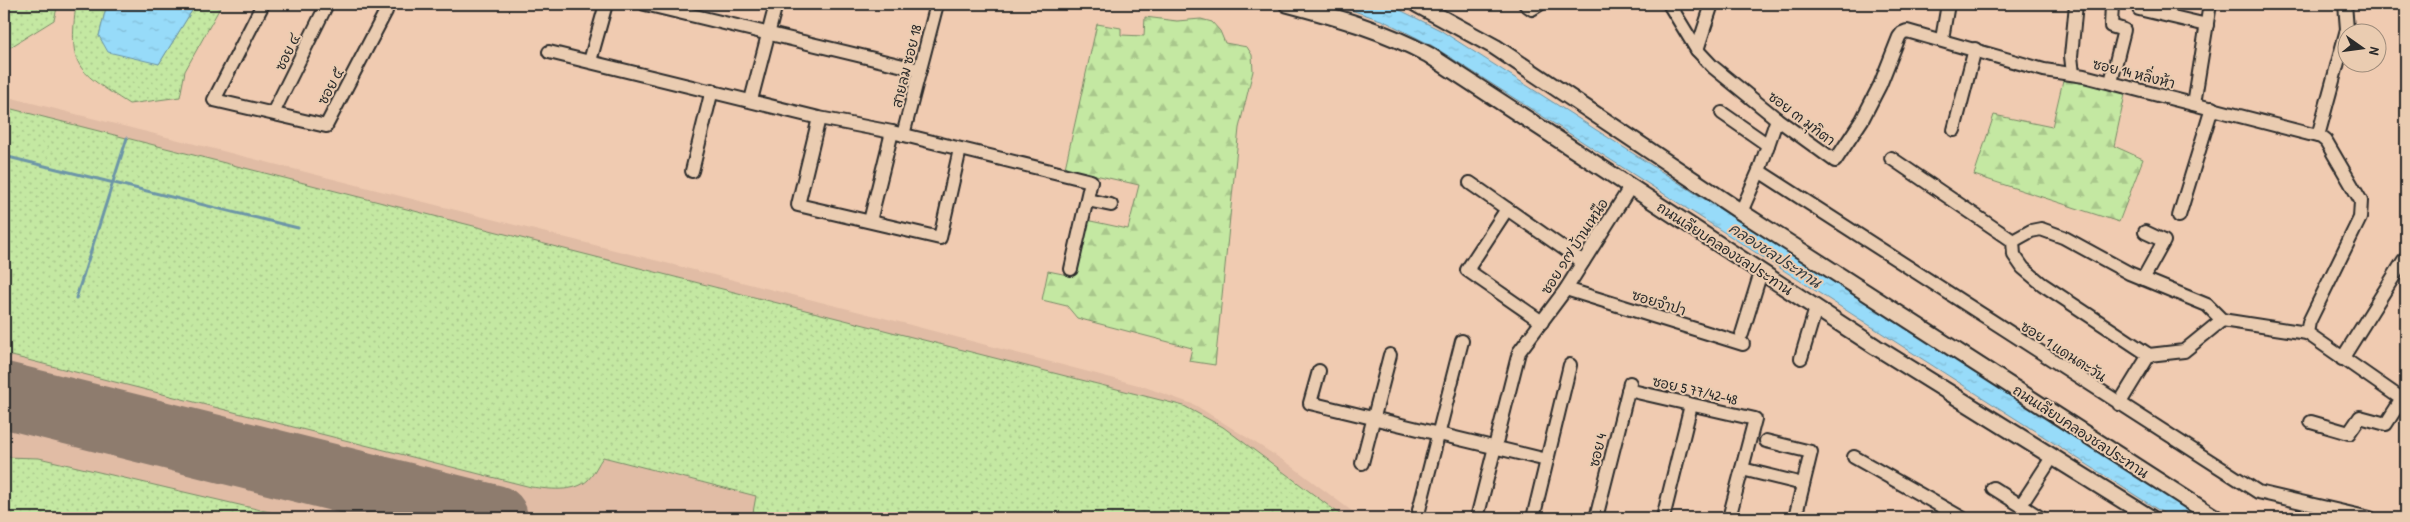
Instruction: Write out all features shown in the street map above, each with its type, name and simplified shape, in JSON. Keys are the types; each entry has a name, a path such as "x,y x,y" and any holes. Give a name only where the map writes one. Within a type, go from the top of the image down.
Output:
{"main road":[{"name":"ถนนเลียบคลองชลประทาน","path":"1287,4 1366,26 1400,39 1429,55 1816,308 2151,518"},
{"name":"ถนนเลียบคลองชลประทาน","path":"1416,4 1495,47 1742,212 2216,518"}],"street":[{"name":"ซอย ๕","path":"263,4 214,100 326,126 384,8"},
{"name":"ซอย ๔","path":"273,113 327,4"},
{"path":"590,61 606,4"},
{"path":"645,4 920,70"},
{"path":"751,100 776,4"},
{"name":"สายลม ซอย 18","path":"870,221 920,70 937,4"},
{"path":"1525,4 1532,9 1540,4"},
{"name":"ซอย ๓ มุทิตา","path":"1669,4 1697,50 1713,67 1777,120 1835,161 1862,120 1902,33 1908,31 1942,39"},
{"path":"1697,50 1712,4"},
{"path":"1942,39 1948,4"},
{"path":"2072,74 2071,56 2076,4"},
{"path":"2111,82 2124,30 2112,26 2112,4"},
{"path":"2194,104 2210,4"},
{"path":"2308,335 2309,322 2360,218 2362,209 2361,201 2331,150 2326,142 2318,136 2347,29 2346,4"},
{"path":"2140,9 2207,25"},
{"name":"ซอย 14 หลิ่งห้า","path":"1942,39 2044,70 2111,82 2318,136"},
{"path":"1954,130 1975,49"},
{"path":"550,52 712,90 819,118 898,133 1090,181 1071,269"},
{"path":"692,171 712,90"},
{"path":"2179,216 2212,108"},
{"path":"1722,113 1768,145"},
{"path":"819,118 798,205 940,238 960,149"},
{"path":"1742,212 1777,120"},
{"path":"1891,158 2013,240"},
{"name":"ซอย 1 แดนตะวัน","path":"1759,171 2258,492 2370,518"},
{"path":"1470,183 1583,262"},
{"name":"ซอย ๑๗ บ้านเหนือ","path":"1477,518 1519,352 1566,288 1631,186"},
{"path":"1086,200 1111,205"},
{"path":"1507,210 1467,270 1542,322"},
{"path":"2013,240 2031,231 2041,229 2063,237 2143,279 2207,305 2222,320 2308,335 2404,400 2386,424 2360,417 2348,433 2311,422"},
{"path":"2143,279 2164,241 2145,232"},
{"path":"2013,240 2014,255 2023,268 2042,284 2149,355 2184,351 2222,320"},
{"path":"2342,359 2404,260"},
{"name":"ซอยจำปา","path":"1566,288 1742,339 1761,272"},
{"path":"1801,358 1816,308"},
{"path":"1419,510 1462,341"},
{"path":"1362,463 1390,354"},
{"path":"2119,404 2149,355"},
{"path":"1533,518 1570,365"},
{"path":"1319,371 1310,402 1547,460"},
{"name":"ซอย 5 77/42-48","path":"1629,386 1691,405 1755,419 1742,469"},
{"name":"ซอย 4","path":"1596,518 1629,386"},
{"path":"1663,518 1691,405"},
{"path":"1766,441 1811,452 1795,518"},
{"path":"2021,506 2053,456"},
{"path":"1854,457 1962,518"},
{"path":"1729,518 1742,469 1803,484"},
{"path":"1993,488 2041,518"}],"shaded area":[{"path":"4,96 884,318 1142,386 1195,405 1289,464 1361,518 4,518"}],"green space":[{"path":"4,4 58,4 54,20 4,51"},
{"path":"76,4 107,4 99,36 159,64 196,4 222,4 185,71 180,97 129,104 87,75 80,66 74,42"},
{"path":"1145,17 1177,21 1201,19 1212,22 1220,31 1225,43 1247,47 1252,55 1253,71 1239,128 1215,365 1189,361 1192,348 1077,318 1067,306 1042,300 1048,271 1073,276 1086,220 1128,229 1139,185 1065,168 1097,24 1121,28 1121,35 1144,36"},
{"path":"2064,76 2126,90 2114,146 2143,159 2119,222 1974,175 1994,115 2052,127"},
{"path":"4,107 1184,406 1223,427 1345,518 752,518 756,496 603,457 590,478 576,487 545,489 531,487 4,354"},
{"path":"4,457 39,458 295,518 4,518"}],"water":[{"path":"107,4 196,4 159,64 108,52 99,36"},
{"name":"คลองชลประทาน","path":"1333,4 1388,4 1440,30 2203,518 2171,518 1431,45 1384,21"}],"waterway":[{"path":"76,298 127,138"},
{"path":"4,156 298,228"}],"taxiway":[{"path":"398,494 431,509 442,518"}],"runway":[{"path":"4,395 495,518"}]}
